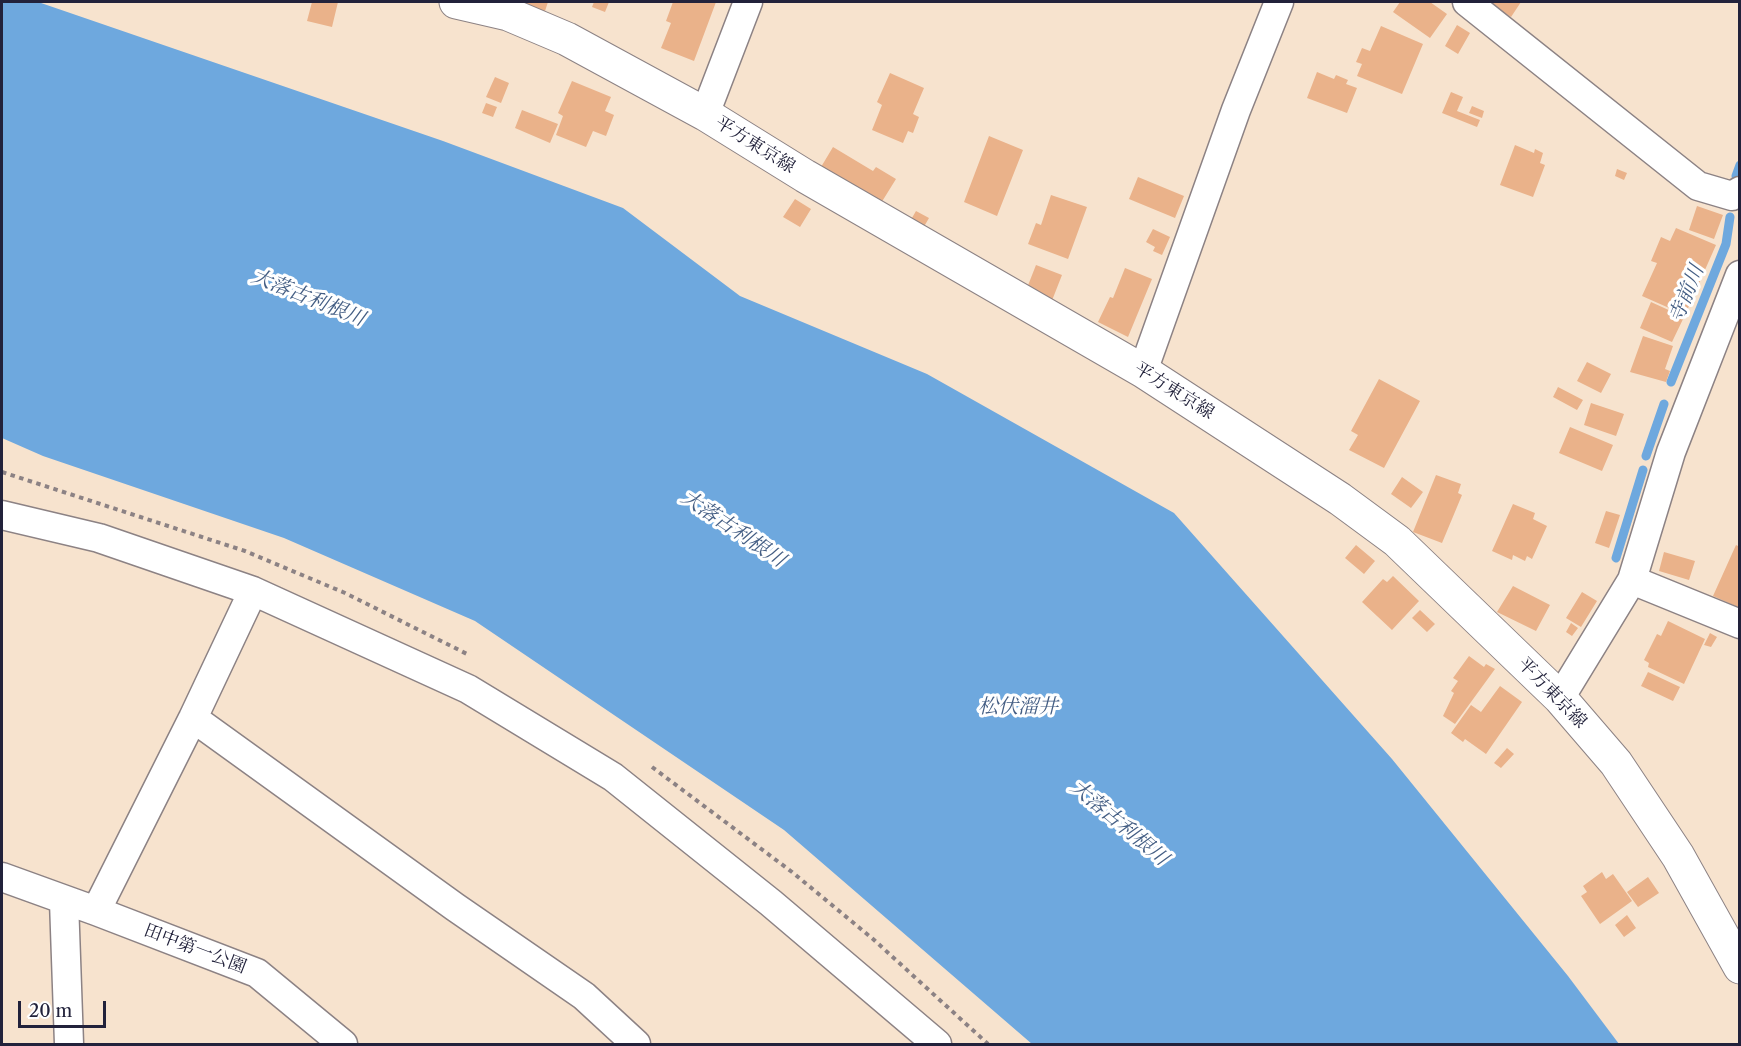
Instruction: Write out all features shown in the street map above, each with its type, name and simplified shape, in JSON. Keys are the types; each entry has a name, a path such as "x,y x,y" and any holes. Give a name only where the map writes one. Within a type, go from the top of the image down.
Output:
{"main road":[{"name":"平方東京線","path":"456,2 508,14 567,39 705,114 805,176 1143,371 1341,499 1397,541 1560,698 1616,763 1672,847 1740,967"}],"street":[{"path":"705,114 748,2"},
{"path":"1143,371 1236,111 1279,2"},
{"path":"1467,2 1698,186 1732,196 1740,191"},
{"path":"1560,698 1632,580 1671,452 1740,275"},
{"path":"2,515 99,538 253,591 468,689 613,777 771,903 937,1044"},
{"path":"1632,580 1740,624"},
{"path":"96,911 193,718 253,591"},
{"path":"193,718 455,907 584,996 636,1044"},
{"name":"田中第一公園","path":"2,878 96,911 257,973 343,1044"},
{"path":"64,900 69,1044"}],"water":[{"name":"松伏溜井","path":"2,2 41,3 443,141 623,208 740,296 927,374 1174,513 1392,759 1568,976 1619,1044 1032,1044 784,830 475,621 284,538 43,456 2,438"}],"building":[{"path":"312,2 338,2 332,27 307,21"},
{"path":"527,2 548,2 545,11 526,6"},
{"path":"594,2 609,2 605,12 592,7"},
{"path":"673,2 716,2 694,61 661,48 671,23 666,21"},
{"path":"1400,2 1430,2 1447,14 1430,38 1393,12"},
{"path":"1492,2 1521,2 1511,17 1491,4"},
{"path":"1457,25 1470,33 1458,54 1445,46"},
{"path":"1381,26 1423,44 1402,94 1357,76 1362,64 1356,62 1362,48 1370,51"},
{"path":"1317,72 1334,79 1336,75 1348,80 1346,84 1357,88 1347,113 1307,98"},
{"path":"890,73 924,88 913,114 919,117 913,133 908,131 903,143 872,130 882,105 877,102"},
{"path":"495,77 509,83 501,103 486,97"},
{"path":"572,81 611,97 605,111 614,115 606,136 593,131 586,147 556,135 563,116 558,113"},
{"path":"1451,92 1463,97 1457,111 1480,120 1477,127 1442,113"},
{"path":"486,103 497,107 493,117 482,113"},
{"path":"1472,106 1484,111 1482,118 1469,113"},
{"path":"522,110 558,124 550,143 515,128"},
{"path":"989,136 1023,150 997,216 964,202"},
{"path":"1515,145 1534,153 1535,149 1543,153 1540,163 1545,165 1533,197 1500,185"},
{"path":"833,147 873,171 876,167 896,179 878,208 818,172"},
{"path":"1617,169 1627,173 1624,180 1615,176"},
{"path":"1138,177 1184,196 1175,218 1129,199"},
{"path":"1051,195 1087,207 1068,259 1028,244 1036,223 1041,225"},
{"path":"795,199 811,209 800,227 783,217"},
{"path":"1697,206 1723,215 1714,239 1689,230"},
{"path":"916,211 929,218 922,230 909,223"},
{"path":"1676,228 1716,245 1685,315 1642,296 1657,263 1651,261 1661,237 1670,241"},
{"path":"1153,229 1170,237 1162,255 1153,251 1155,247 1146,242"},
{"path":"1036,265 1062,275 1051,303 1025,293"},
{"path":"1125,268 1152,279 1128,337 1098,322 1110,297 1113,298"},
{"path":"1651,302 1684,317 1672,342 1640,328"},
{"path":"1643,336 1673,346 1665,369 1670,371 1666,382 1630,372"},
{"path":"1587,362 1611,374 1601,393 1577,381"},
{"path":"1379,379 1420,401 1384,468 1349,450 1358,435 1351,431"},
{"path":"1558,387 1583,400 1577,410 1553,397"},
{"path":"1591,403 1624,414 1616,436 1584,425"},
{"path":"1570,427 1613,445 1602,471 1559,453"},
{"path":"1436,475 1461,484 1458,493 1462,495 1442,543 1413,532"},
{"path":"1402,477 1423,492 1411,508 1391,494"},
{"path":"1513,504 1535,513 1533,519 1547,526 1532,559 1527,556 1525,561 1513,555 1512,560 1492,551"},
{"path":"1606,511 1620,515 1609,548 1595,543"},
{"path":"1356,545 1375,561 1364,574 1345,558"},
{"path":"1736,545 1740,547 1738,607 1713,596"},
{"path":"1664,552 1695,561 1689,580 1659,571"},
{"path":"1393,576 1419,601 1392,630 1362,602 1383,579 1387,582"},
{"path":"1513,586 1550,605 1536,631 1497,612"},
{"path":"1582,592 1597,601 1581,627 1566,618"},
{"path":"1420,610 1435,624 1427,632 1412,618"},
{"path":"1668,621 1705,639 1684,684 1648,667 1649,663 1644,660 1657,634 1661,636"},
{"path":"1571,623 1578,628 1572,636 1566,632"},
{"path":"1710,633 1717,637 1711,647 1704,645"},
{"path":"1469,656 1484,667 1486,664 1495,669 1455,724 1443,716 1454,693 1451,691 1458,681 1453,678"},
{"path":"1648,672 1680,687 1673,701 1641,686"},
{"path":"1500,686 1522,702 1486,754 1465,739 1463,742 1451,733 1471,705 1481,712"},
{"path":"1507,748 1514,754 1501,768 1494,763"},
{"path":"1602,872 1606,879 1613,874 1632,901 1600,924 1581,896 1587,892 1583,886"},
{"path":"1648,877 1659,893 1638,907 1627,892"},
{"path":"1627,915 1636,928 1624,937 1615,925"}],"waterway":[{"name":"寺前川","path":"1736,176 1740,165"},
{"name":"寺前川","path":"1671,382 1726,244 1730,217"},
{"name":"寺前川","path":"1646,456 1664,404"},
{"name":"寺前川","path":"1616,558 1643,470"}],"water label":[{"name":"大落古利根川","path":"308,298"},
{"name":"大落古利根川","path":"733,529"},
{"name":"大落古利根川","path":"1119,823"}]}
